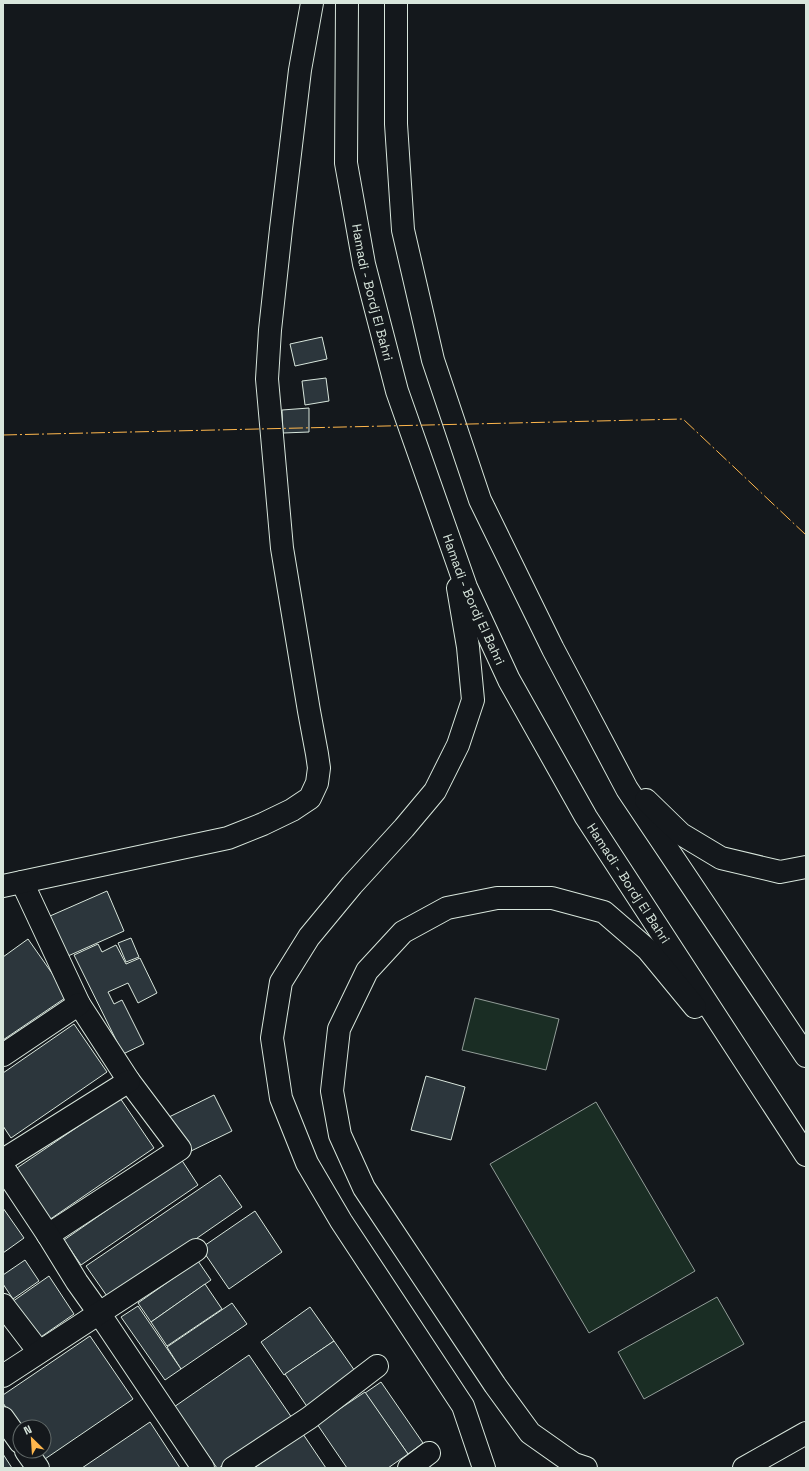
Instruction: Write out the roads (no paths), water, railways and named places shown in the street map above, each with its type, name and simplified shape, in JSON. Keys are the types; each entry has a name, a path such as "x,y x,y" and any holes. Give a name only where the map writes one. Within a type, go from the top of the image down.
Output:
{"main road":[{"path":"48,1235 180,1149 129,1081 79,1004 13,884 228,838 263,824 292,810 310,798 318,783 319,768 317,754 282,548 267,379 270,330 283,206 300,70 312,3"},
{"name":"Hamadi - Bordj El Bahri","path":"347,3 346,163 364,264 397,391 466,587 509,680 586,817 806,1155"},
{"path":"396,3 396,124 404,230 433,360 480,500 553,649 627,789 806,1056"},
{"path":"449,538 468,647 473,700 458,745 435,791 404,828 352,885 309,937 281,982 272,1038 280,1098 307,1163 341,1221 463,1406 484,1468"},
{"path":"619,773 681,834 721,858 780,872 806,867"},
{"path":"586,1468 574,1464 530,1432 499,1391 364,1188 340,1135 332,1091 339,1029 367,972 403,932 447,908 497,898 552,898 604,912 648,950 768,1096"},
{"path":"3,1055 79,1004"},
{"path":"3,1160 129,1081"},
{"path":"3,1167 77,1282 99,1312 203,1468"},
{"path":"3,1376 196,1250"},
{"path":"3,1304 39,1352"},
{"path":"233,1468 309,1418 377,1366"},
{"path":"3,1418 12,1431"},
{"path":"744,1468 806,1433"},
{"path":"763,1468 806,1439"},
{"path":"409,1468 429,1453"},
{"path":"32,1459 38,1468"}]}
